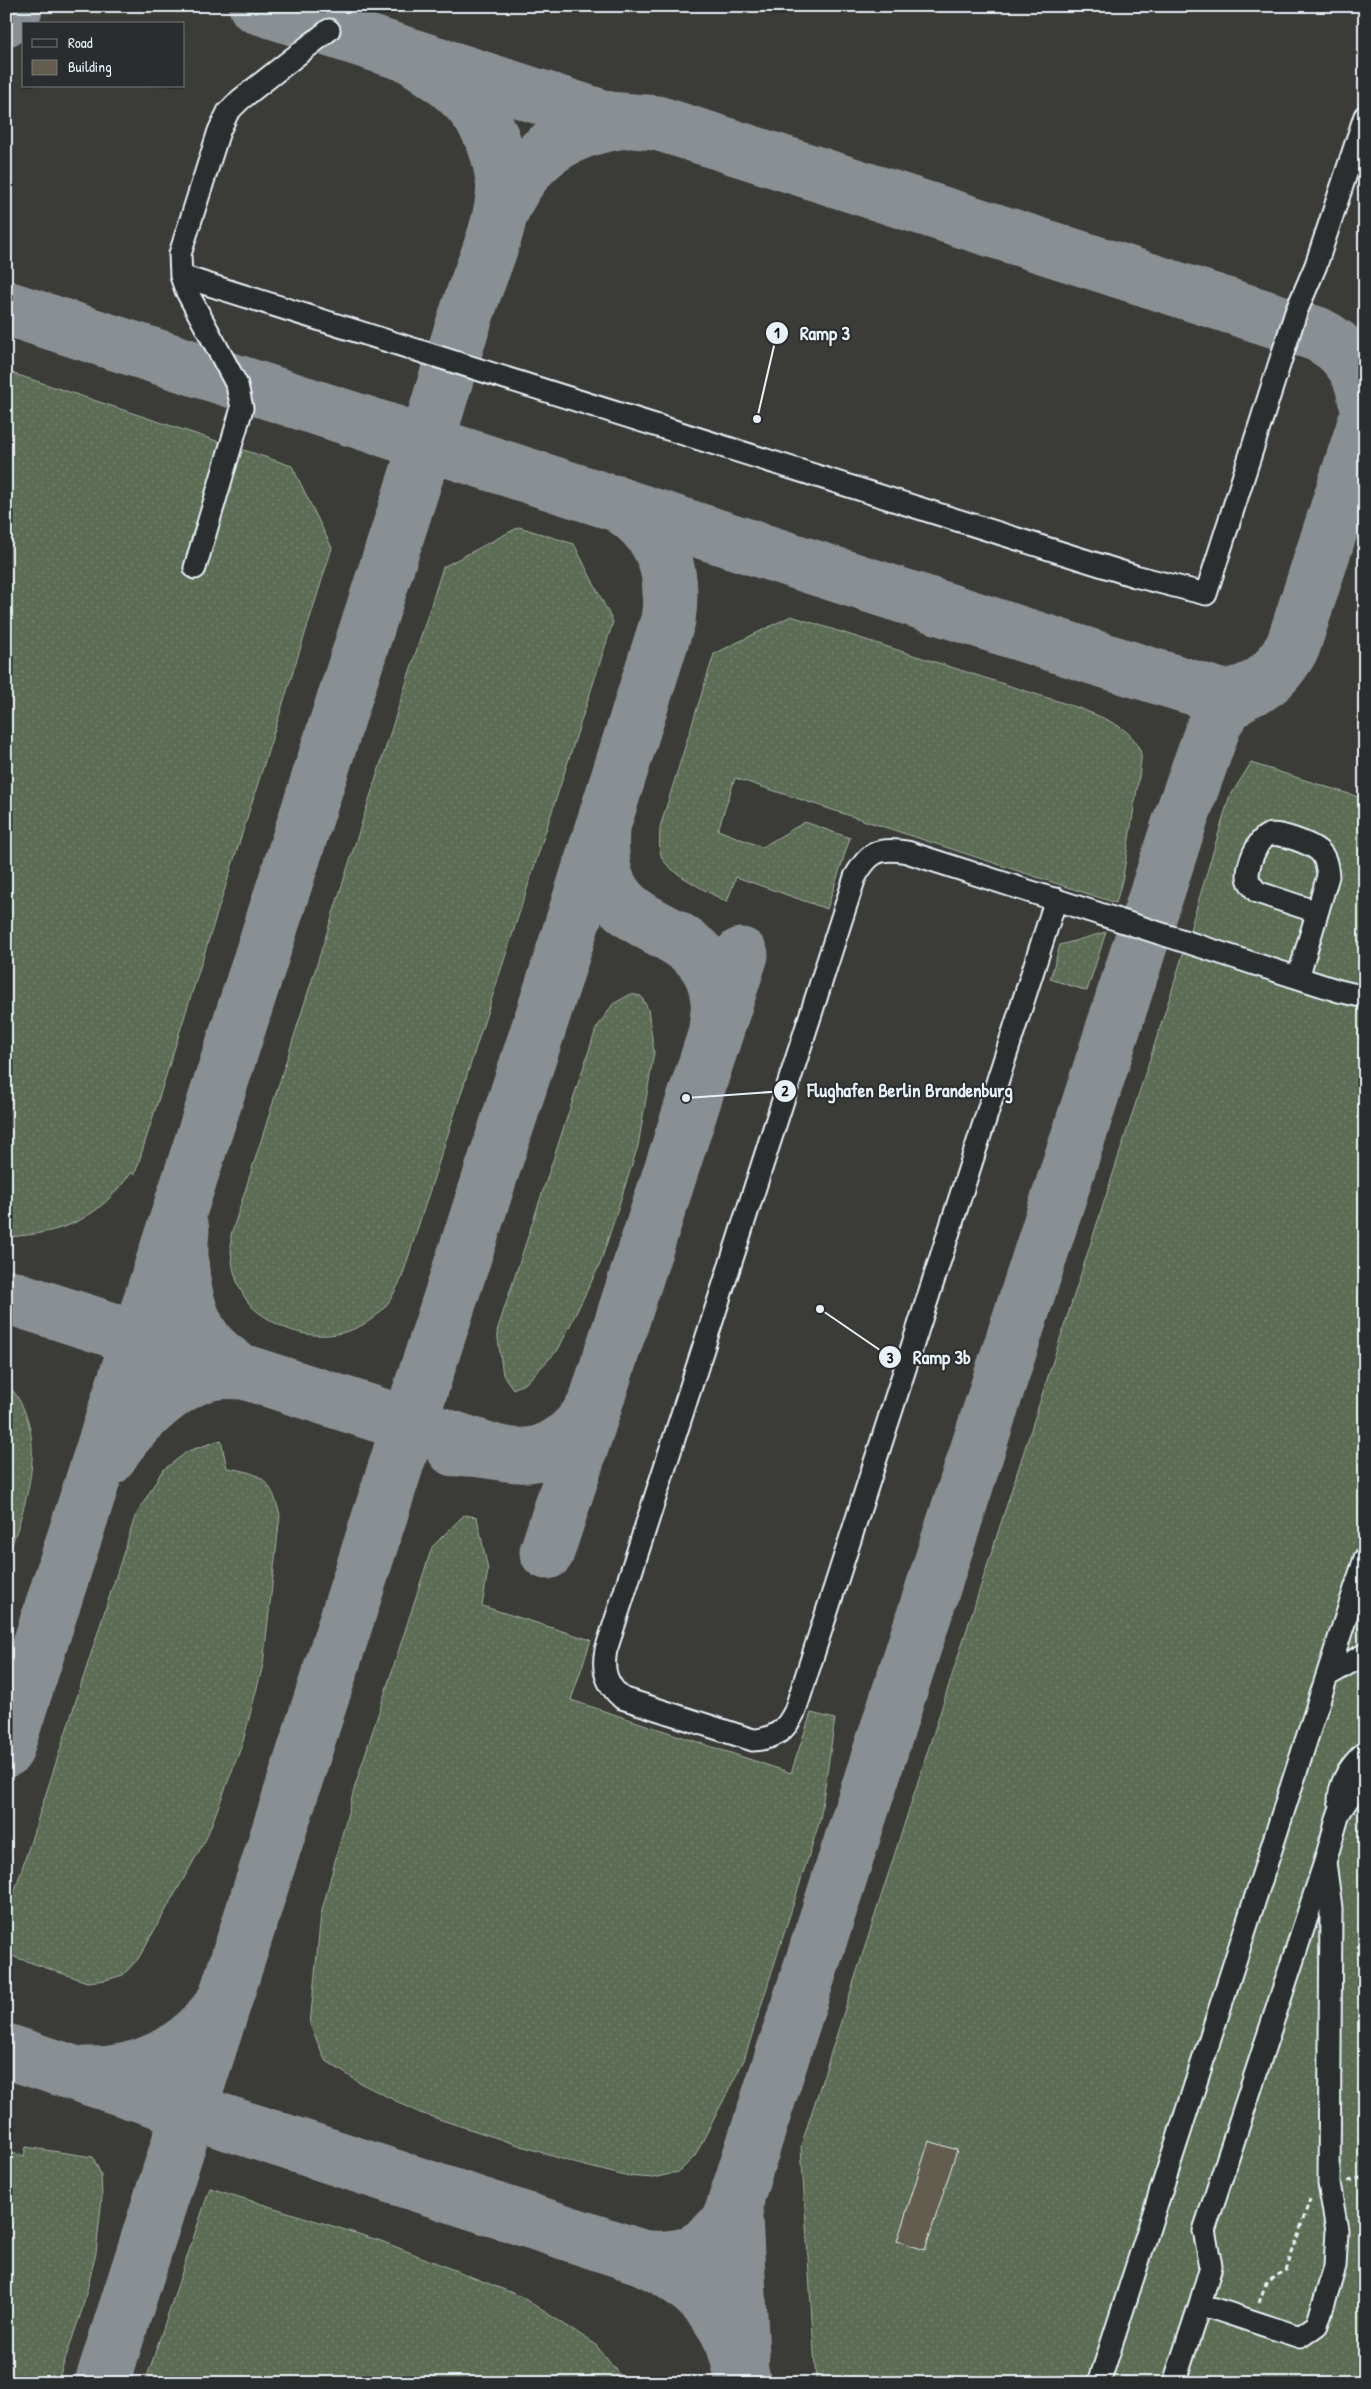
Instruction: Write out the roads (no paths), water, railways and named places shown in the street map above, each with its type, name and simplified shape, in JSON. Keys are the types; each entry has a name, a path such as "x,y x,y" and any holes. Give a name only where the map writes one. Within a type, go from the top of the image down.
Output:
{"lane":[{"path":"195,568 242,408 237,385 186,290 181,276 180,254 219,131 228,112 240,100 329,30"},
{"path":"181,276 1135,576 1206,594 1296,312 1316,265 1365,116"},
{"path":"1056,899 795,1711 788,1724 779,1734 766,1739 753,1740 622,1698 612,1689 606,1677 603,1663 606,1650 854,877 865,860 876,852 889,849 907,852 1056,899 1298,978 1365,997"},
{"path":"1298,978 1317,912"},
{"path":"1099,2383 1365,1558"},
{"path":"1327,1676 1365,1654"},
{"path":"1174,2383 1211,2266 1204,2231 1325,1862 1339,1813 1339,1791 1350,1767 1365,1752"},
{"path":"1339,1813 1365,1773"},
{"path":"1200,2304 1300,2337 1317,2325 1335,2266 1337,2230 1329,2183 1332,1908 1325,1862"}],"place":[{"name":"Ramp 3","path":"757,419"},
{"name":"Flughafen Berlin Brandenburg","path":"686,1098"},
{"name":"Ramp 3b","path":"820,1309"}]}
